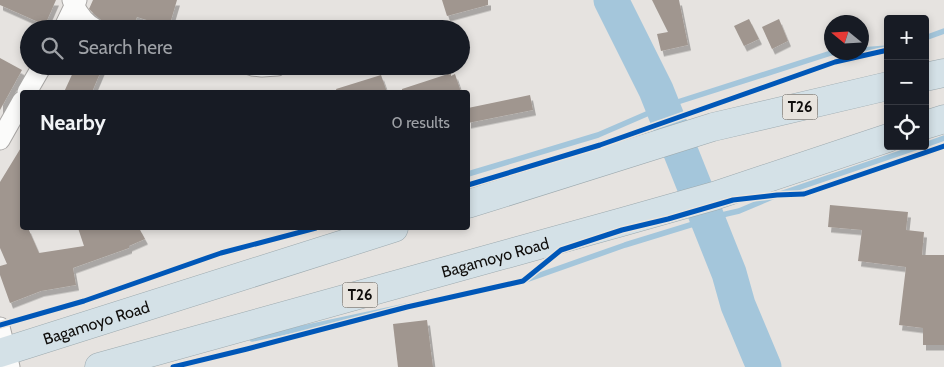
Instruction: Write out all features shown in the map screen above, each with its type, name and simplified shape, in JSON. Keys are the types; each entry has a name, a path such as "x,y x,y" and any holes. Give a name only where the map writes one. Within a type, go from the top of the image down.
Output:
{"highway":[{"path":"929,76 944,73"},
{"name":"T26","path":"470,203 713,127 884,87"},
{"path":"929,124 944,119"},
{"name":"Bagamoyo Road","path":"99,367 622,222 728,191 884,139"},
{"name":"Bagamoyo Road","path":"4,350 388,230"}],"street":[{"path":"67,20 75,2"},
{"path":"75,2 84,20"},
{"path":"28,90 37,75"},
{"path":"0,140 20,104"}],"building":[{"path":"0,0 56,0 47,20 34,20 0,5"},
{"path":"93,0 177,0 171,20 147,20 137,17 136,20 101,20 89,9"},
{"path":"442,0 488,0 488,5 447,16"},
{"path":"652,0 679,0 688,45 661,51 657,34 668,32"},
{"path":"749,19 759,39 744,46 734,26"},
{"path":"779,19 788,41 772,49 762,27"},
{"path":"0,58 20,69 20,74 0,110"},
{"path":"72,75 99,75 93,90 65,90"},
{"path":"381,75 386,90 336,90"},
{"path":"445,75 455,75 460,90 402,90"},
{"path":"530,95 533,110 470,123 470,108"},
{"path":"20,149 20,230 29,230 39,253 84,246 79,230 140,230 145,239 129,246 129,248 73,268 76,285 41,291 10,303 0,275 0,266 7,264 0,248 0,182"},
{"path":"830,205 908,212 906,230 924,232 922,255 944,255 944,345 923,345 923,328 899,325 906,267 858,261 862,230 828,227"},
{"path":"427,320 433,367 398,367 393,324"}],"waterway":[{"path":"611,0 656,90 729,273 738,305 764,367"},
{"path":"929,37 944,31"},
{"path":"869,49 884,48"},
{"path":"470,173 598,135 665,106 824,55"},
{"path":"929,144 944,138"},
{"path":"252,339 523,281 625,245 739,211 777,195 909,150"}],"cycle path":[{"path":"470,184 600,145 835,62 884,51"},
{"path":"173,367 407,307 523,281 561,250 622,230 733,200 804,194 944,146"},
{"path":"0,325 84,301 221,253 308,230"}]}
